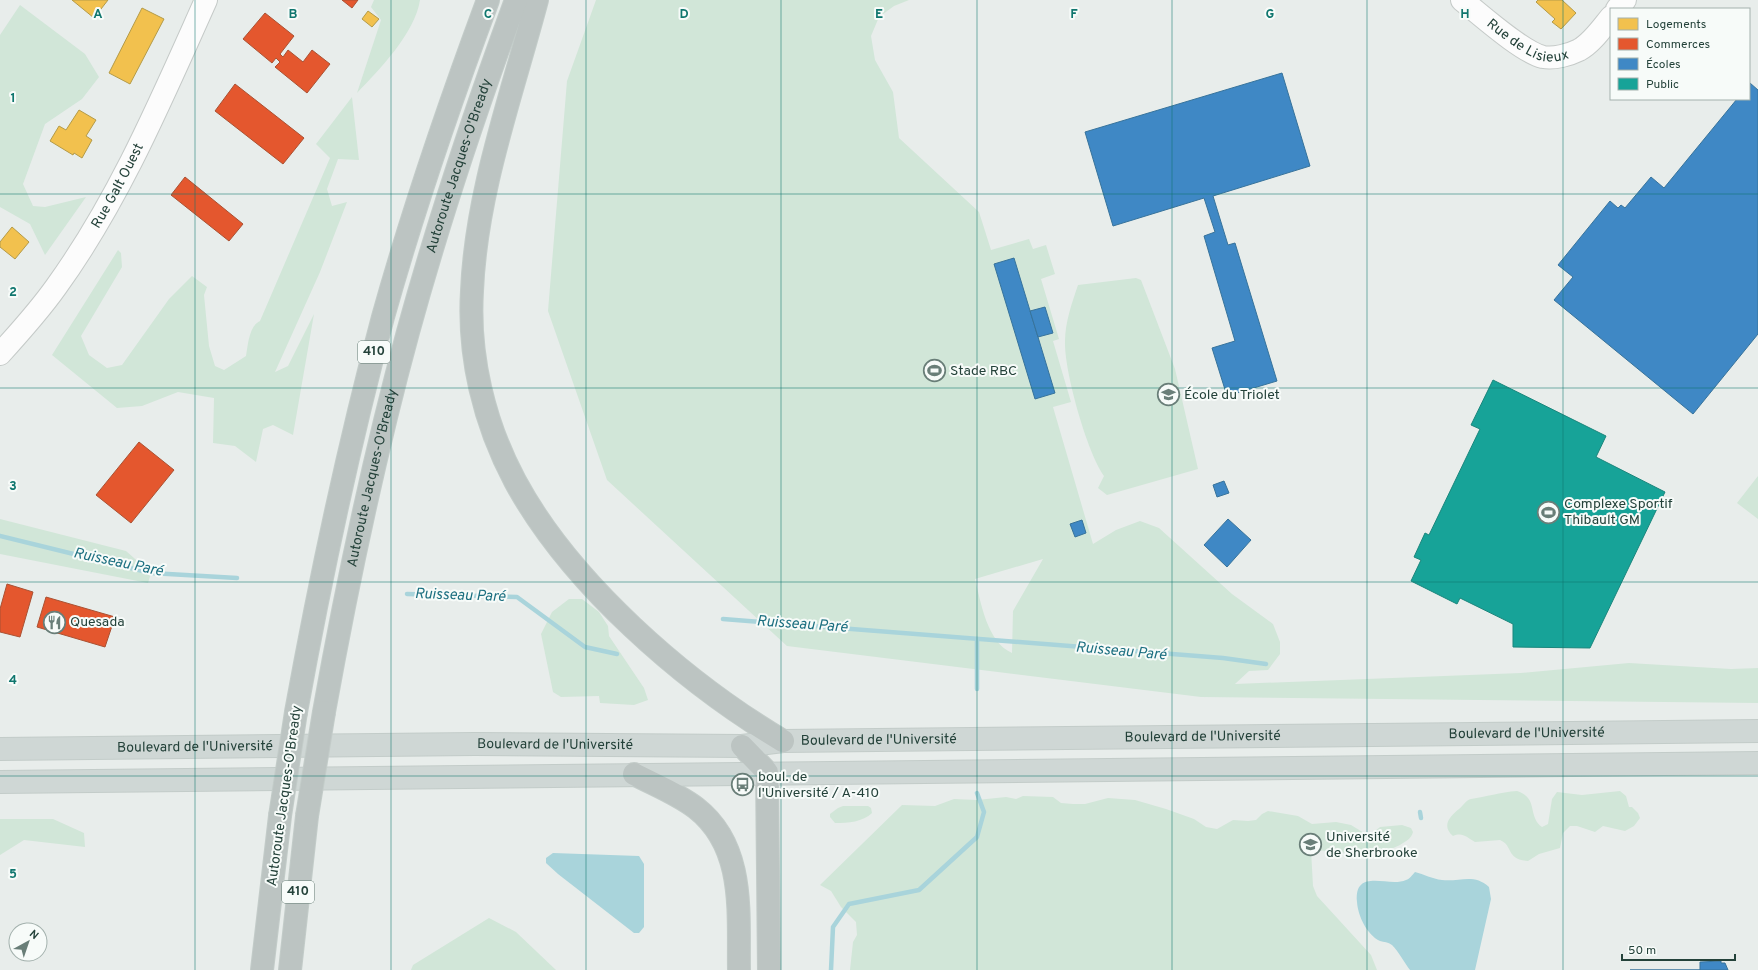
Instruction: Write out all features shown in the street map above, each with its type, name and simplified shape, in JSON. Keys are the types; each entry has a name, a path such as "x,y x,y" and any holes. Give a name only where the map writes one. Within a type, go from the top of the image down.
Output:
{"highway":[{"name":"Autoroute Jacques-O'Bready","path":"262,970 280,816 296,712 329,540 383,318 429,164 488,0"},
{"name":"Autoroute Jacques-O'Bready","path":"290,969 307,816 324,712 354,554 372,474 408,331 464,148 516,0"},
{"path":"537,0 495,153 482,212 474,259 471,308 472,337 478,375 487,412 502,454 523,495 553,538 587,579 640,634 688,675 744,717 783,741"},
{"path":"742,746 767,772 769,970"},
{"path":"634,774 696,808 710,821 722,838 731,859 737,882 739,970"}],"main road":[{"name":"Boulevard de l'Université","path":"0,749 475,744 742,746 783,741 1758,731"},
{"name":"Boulevard de l'Université","path":"0,782 767,772 1758,763"}],"street":[{"name":"Rue de Lisieux","path":"1462,0 1520,45 1532,53 1544,57 1557,57 1580,50 1588,44 1610,18"},
{"path":"1618,8 1624,0"},
{"name":"Rue Galt Ouest","path":"0,354 30,321 57,285 103,212 164,94 198,3"}],"green space":[{"path":"374,0 420,0 417,12 404,38 386,62 357,93 381,20 371,7"},
{"path":"596,0 909,0 894,6 879,17 871,36 875,60 893,92 899,138 979,212 991,250 1029,239 1033,249 1046,245 1055,274 1041,279 1059,339 1053,341 1071,402 1053,407 1093,544 1116,530 1140,521 1159,528 1232,594 1273,624 1280,642 1280,654 1268,670 1249,671 1235,684 1521,673 1629,663 1731,669 1758,668 1758,703 1201,697 787,646 607,480 548,311 567,81","holes":["1043,559 1013,611 1012,653 1003,648 991,631 986,621 975,579"]},
{"path":"20,5 85,54 99,77 82,99 45,124 23,184 33,206 45,207 86,197 45,255 30,224 0,207 0,35"},
{"path":"352,97 359,160 338,159 327,189 332,206 347,202 320,272 275,372 288,366 314,314 293,435 273,425 263,429 256,462 235,446 213,443 214,398 178,392 142,406 117,408 52,355 118,250 121,253 122,267 81,336 89,355 107,368 122,365 169,299 192,276 207,287 204,295 209,346 215,366 224,370 246,356 251,331 256,323 260,321 330,158 316,144"},
{"path":"1136,278 1141,280 1175,369 1198,469 1107,495 1098,488 1104,476 1097,465 1084,431 1072,391 1066,354 1066,327 1078,285"},
{"path":"1758,476 1758,519 1737,503"},
{"path":"0,519 126,551 151,573 148,583 0,554"},
{"path":"569,599 582,599 599,612 608,626 609,636 644,688 648,700 634,705 600,703 599,696 561,697 553,692 541,634 552,612"},
{"path":"1517,791 1524,794 1528,798 1535,818 1542,827 1548,824 1552,799 1557,792 1582,795 1620,791 1626,796 1629,807 1632,807 1638,813 1640,818 1634,826 1625,831 1603,826 1595,832 1577,826 1570,826 1563,833 1560,848 1539,854 1528,861 1516,858 1507,846 1500,840 1475,842 1462,835 1453,836 1449,832 1447,825 1450,818 1471,799"},
{"path":"1023,796 1053,797 1061,803 1073,804 1085,804 1108,798 1135,800 1166,809 1194,819 1206,827 1217,829 1233,820 1256,820 1268,811 1298,816 1312,824 1336,822 1351,825 1369,836 1380,827 1402,825 1411,828 1413,832 1406,841 1389,850 1356,854 1311,850 1313,886 1317,896 1371,955 1377,970 850,970 853,942 857,935 856,922 841,907 831,891 820,885 902,805 935,806 954,799 977,800 1006,797 1016,799"},
{"path":"843,806 868,806 871,808 872,813 860,820 835,823 830,817 830,814"},
{"path":"0,819 53,819 84,833 85,847 24,840 0,855"},
{"path":"489,918 516,932 556,970 411,970 413,965"}],"water":[{"path":"553,853 639,856 644,864 644,927 639,933 634,933 546,863 546,858"},
{"path":"1415,872 1442,880 1478,880 1489,887 1491,899 1475,970 1410,970 1392,945 1375,938 1367,930 1361,919 1357,902 1358,891 1361,885 1374,881 1399,882 1409,879"}],"building: Logements":[{"path":"72,0 108,0 94,18"},
{"path":"1538,0 1562,0 1576,13 1561,29 1552,22 1555,19 1536,2"},
{"path":"142,8 164,19 130,84 109,73"},
{"path":"368,11 379,19 372,27 362,19"},
{"path":"79,110 96,120 86,136 92,140 82,158 74,153 73,155 50,141 59,126 66,130"},
{"path":"12,227 29,242 15,259 0,247 0,242"}],"building: Commerces":[{"path":"342,0 358,0 352,8"},
{"path":"265,13 294,36 280,54 283,57 288,50 303,62 312,50 330,64 307,93 275,67 280,62 276,58 272,63 243,39"},
{"path":"235,84 304,138 283,164 215,111"},
{"path":"185,177 243,224 229,241 171,195"},
{"path":"139,442 174,470 131,523 96,495"},
{"path":"7,584 33,592 20,637 0,632 0,609"},
{"path":"46,597 115,617 105,647 37,627"}],"building: Écoles":[{"path":"1282,73 1310,166 1213,196 1228,245 1235,243 1277,381 1227,396 1212,348 1235,341 1204,236 1215,232 1204,198 1113,226 1085,132"},
{"path":"1750,83 1758,90 1758,334 1693,414 1554,300 1573,277 1558,265 1610,201 1618,208 1621,205 1625,208 1651,177 1664,188 1736,100 1750,100"},
{"name":"Stade RBC","path":"1014,258 1055,393 1035,399 994,264"},
{"path":"1045,307 1053,333 1038,337 1030,311"},
{"path":"1224,481 1229,493 1217,497 1213,485"},
{"path":"1228,519 1251,540 1227,567 1204,545"},
{"path":"1082,520 1086,533 1075,537 1070,524"},
{"path":"1721,961 1721,963 1725,963 1728,970 1700,970 1700,962"}],"building: Public":[{"name":"Complexe Sportif Thibault GM","path":"1493,380 1606,436 1596,457 1665,492 1590,648 1513,647 1513,624 1460,598 1457,604 1411,581 1421,560 1414,557 1425,533 1429,535 1480,429 1471,425"}],"waterway":[{"name":"Ruisseau Paré","path":"0,536 151,573 237,578"},
{"name":"Ruisseau Paré","path":"407,594 517,597 585,647 617,654"},
{"name":"Ruisseau Paré","path":"723,619 1223,658 1266,664"},
{"name":"Ruisseau Paré","path":"977,639 977,689"},
{"name":"Ruisseau Paré","path":"831,970 833,927 849,904 919,890 977,837 984,812 977,793"},
{"name":"Ruisseau Paré","path":"1420,812 1421,818"}],"place":[{"name":"Stade RBC","path":"935,371"},
{"name":"École du Triolet","path":"1168,395"},
{"name":"Complexe Sportif Thibault GM","path":"1548,512"},
{"name":"Quesada","path":"54,622"},
{"name":"boul. de l'Université / A-410","path":"742,785"},
{"name":"Université de Sherbrooke","path":"1310,845"}]}
